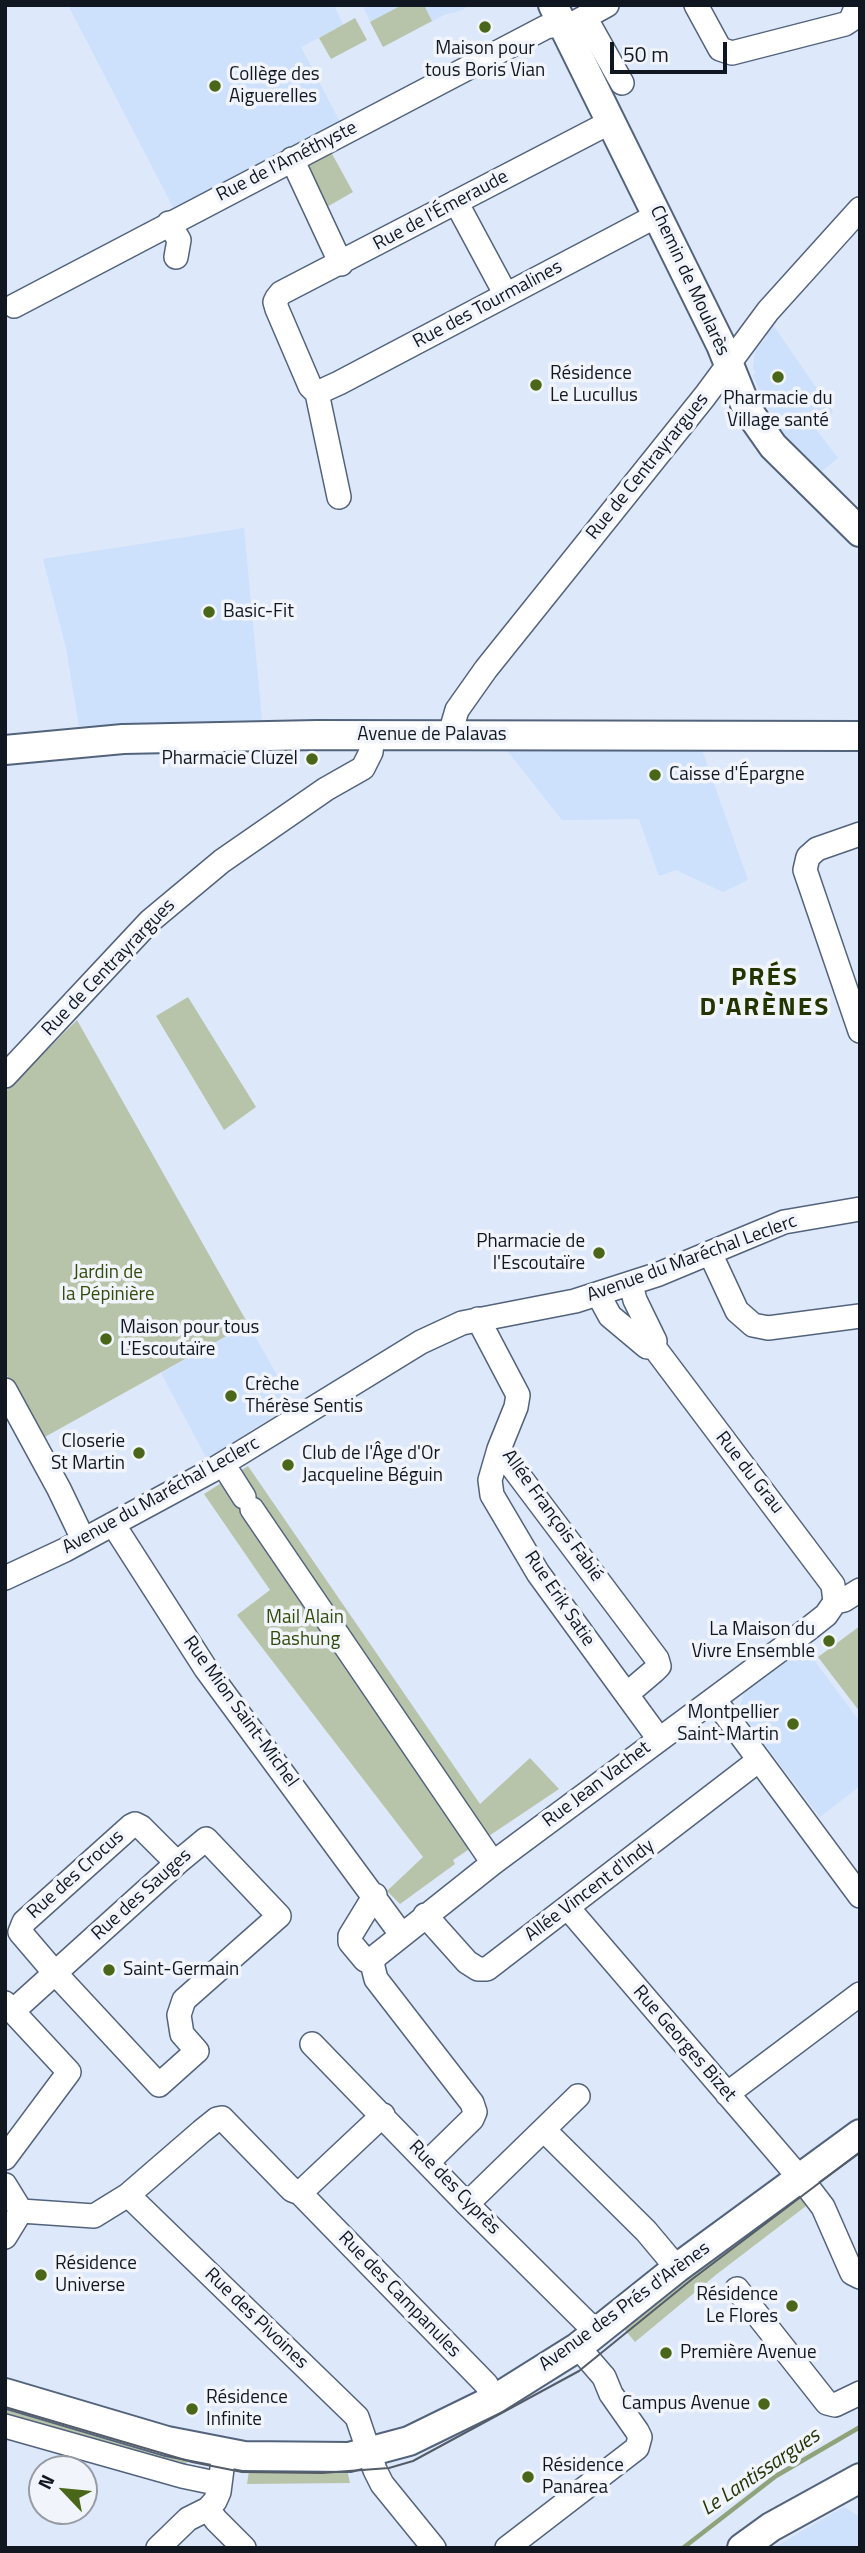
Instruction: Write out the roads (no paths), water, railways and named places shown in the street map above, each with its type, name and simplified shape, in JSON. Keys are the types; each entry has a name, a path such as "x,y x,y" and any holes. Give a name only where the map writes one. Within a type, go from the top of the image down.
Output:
{"main road":[{"name":"Chemin de Moularès","path":"567,15 610,121 721,345 747,409 773,446 860,532"},
{"name":"Avenue de Palavas","path":"5,750 123,739 450,734 860,736"},
{"name":"Avenue des Prés d'Arènes","path":"5,2393 167,2441 255,2457 349,2457 409,2441 495,2399 587,2340 677,2268 860,2134"},
{"path":"743,2548 771,2527 860,2478"}],"street":[{"name":"Rue de l'Améthyste","path":"14,306 567,15 607,5"},
{"path":"696,5 720,49 732,53 845,24 852,20 857,5"},
{"path":"567,15 621,83"},
{"name":"Rue de l'Émeraude","path":"317,393 310,386 275,302 281,293 610,121"},
{"path":"292,159 341,264"},
{"path":"456,202 506,295"},
{"name":"Rue de Centrayrargues","path":"450,734 457,710 486,669 768,311 860,209"},
{"name":"Rue des Tourmalines","path":"317,393 658,215"},
{"path":"169,223 179,240 176,257"},
{"path":"317,393 339,497"},
{"name":"Rue de Centrayrargues","path":"5,1076 150,922 222,861 326,789 363,768 371,752 373,735"},
{"path":"860,834 817,849 808,857 805,870 860,1031"},
{"name":"Avenue du Maréchal Leclerc","path":"5,1578 65,1550 223,1464 421,1342 462,1323 566,1303 598,1294 710,1254 783,1222 860,1209"},
{"path":"710,1254 737,1311 753,1325 768,1328 860,1316"},
{"name":"Rue du Grau","path":"631,1284 635,1300 655,1341 654,1347 833,1584 835,1602"},
{"name":"Rue du Grau","path":"598,1294 610,1316 647,1347 654,1347"},
{"name":"Allée François Fabié","path":"478,1319 518,1395 499,1449 657,1659 659,1666 627,1694"},
{"path":"5,1390 83,1539"},
{"name":"Rue Erik Satie","path":"499,1449 490,1480 492,1495 538,1573 659,1739"},
{"path":"223,1464 493,1863"},
{"name":"Rue Mion Saint-Michel","path":"113,1524 206,1669 401,1934"},
{"name":"Rue Jean Vachet","path":"401,1934 826,1615 835,1602 860,1590"},
{"path":"714,1699 860,1896"},
{"name":"Allée Vincent d'Indy","path":"425,1915 467,1962 478,1969 487,1969 759,1760"},
{"name":"Rue des Crocus","path":"55,1973 21,1935 21,1927 127,1829 135,1824 141,1827 177,1863"},
{"name":"Rue des Sauges","path":"9,2007 55,1973 206,1839 279,1916 184,2000 179,2015 182,2034 197,2051 159,2085 55,1973"},
{"path":"372,1963 365,1960 350,1942 350,1936 374,1895"},
{"name":"Rue Georges Bizet","path":"568,1908 801,2179 823,2207 852,2273 860,2277"},
{"path":"401,1934 376,1956 372,1963 376,1979 472,2103 475,2112 472,2119 428,2162"},
{"path":"727,2094 860,1994"},
{"path":"5,2158 69,2072 9,2007"},
{"name":"Rue des Cyprès","path":"312,2044 428,2162 587,2340 611,2394 640,2437 637,2448 632,2453 506,2548"},
{"path":"467,2204 578,2096"},
{"path":"300,2193 383,2115"},
{"name":"Rue des Campanules","path":"21,2211 94,2216 128,2196 217,2119 233,2118 292,2190 300,2193 486,2384 495,2399"},
{"path":"544,2130 646,2231 677,2268"},
{"path":"5,2185 21,2211 5,2237"},
{"name":"Rue des Pivoines","path":"128,2196 357,2417 382,2484 428,2541"},
{"path":"737,2289 827,2403 835,2405 860,2393"},
{"path":"5,2426 182,2476 220,2484"},
{"path":"158,2548 188,2519 208,2509 215,2501 224,2453"},
{"path":"208,2509 216,2521 244,2548"}],"waterway":[{"name":"Le Lantissargues","path":"683,2548 776,2476 860,2427"}],"tram line":[{"path":"5,2407 192,2462 242,2472 322,2473 389,2468 413,2461 579,2371 691,2280 860,2152"}],"place":[{"name":"Maison pour tous Boris Vian","path":"485,27"},
{"name":"Collège des Aiguerelles","path":"215,86"},
{"name":"Pharmacie du Village santé","path":"778,377"},
{"name":"Résidence Le Lucullus","path":"536,385"},
{"name":"Basic-Fit","path":"209,612"},
{"name":"Pharmacie Cluzel","path":"312,759"},
{"name":"Caisse d'Épargne","path":"655,775"},
{"name":"Pharmacie de l'Escoutaïre","path":"599,1253"},
{"name":"Maison pour tous L'Escoutaïre","path":"106,1339"},
{"name":"Crèche Thérèse Sentis","path":"231,1396"},
{"name":"Closerie St Martin","path":"139,1453"},
{"name":"Club de l'Âge d'Or Jacqueline Béguin","path":"288,1465"},
{"name":"La Maison du Vivre Ensemble","path":"829,1641"},
{"name":"Montpellier Saint-Martin","path":"793,1724"},
{"name":"Saint-Germain","path":"109,1970"},
{"name":"Résidence Universe","path":"41,2275"},
{"name":"Résidence Le Flores","path":"792,2306"},
{"name":"Première Avenue","path":"666,2353"},
{"name":"Campus Avenue","path":"764,2404"},
{"name":"Résidence Infinite","path":"192,2409"},
{"name":"Résidence Panarea","path":"528,2477"}],"district":[{"name":"PRÉS D'ARÈNES","path":"765,994"}],"park label":[{"name":"Jardin de la Pépinière","path":"108,1284"},
{"name":"Mail Alain Bashung","path":"305,1629"}]}
